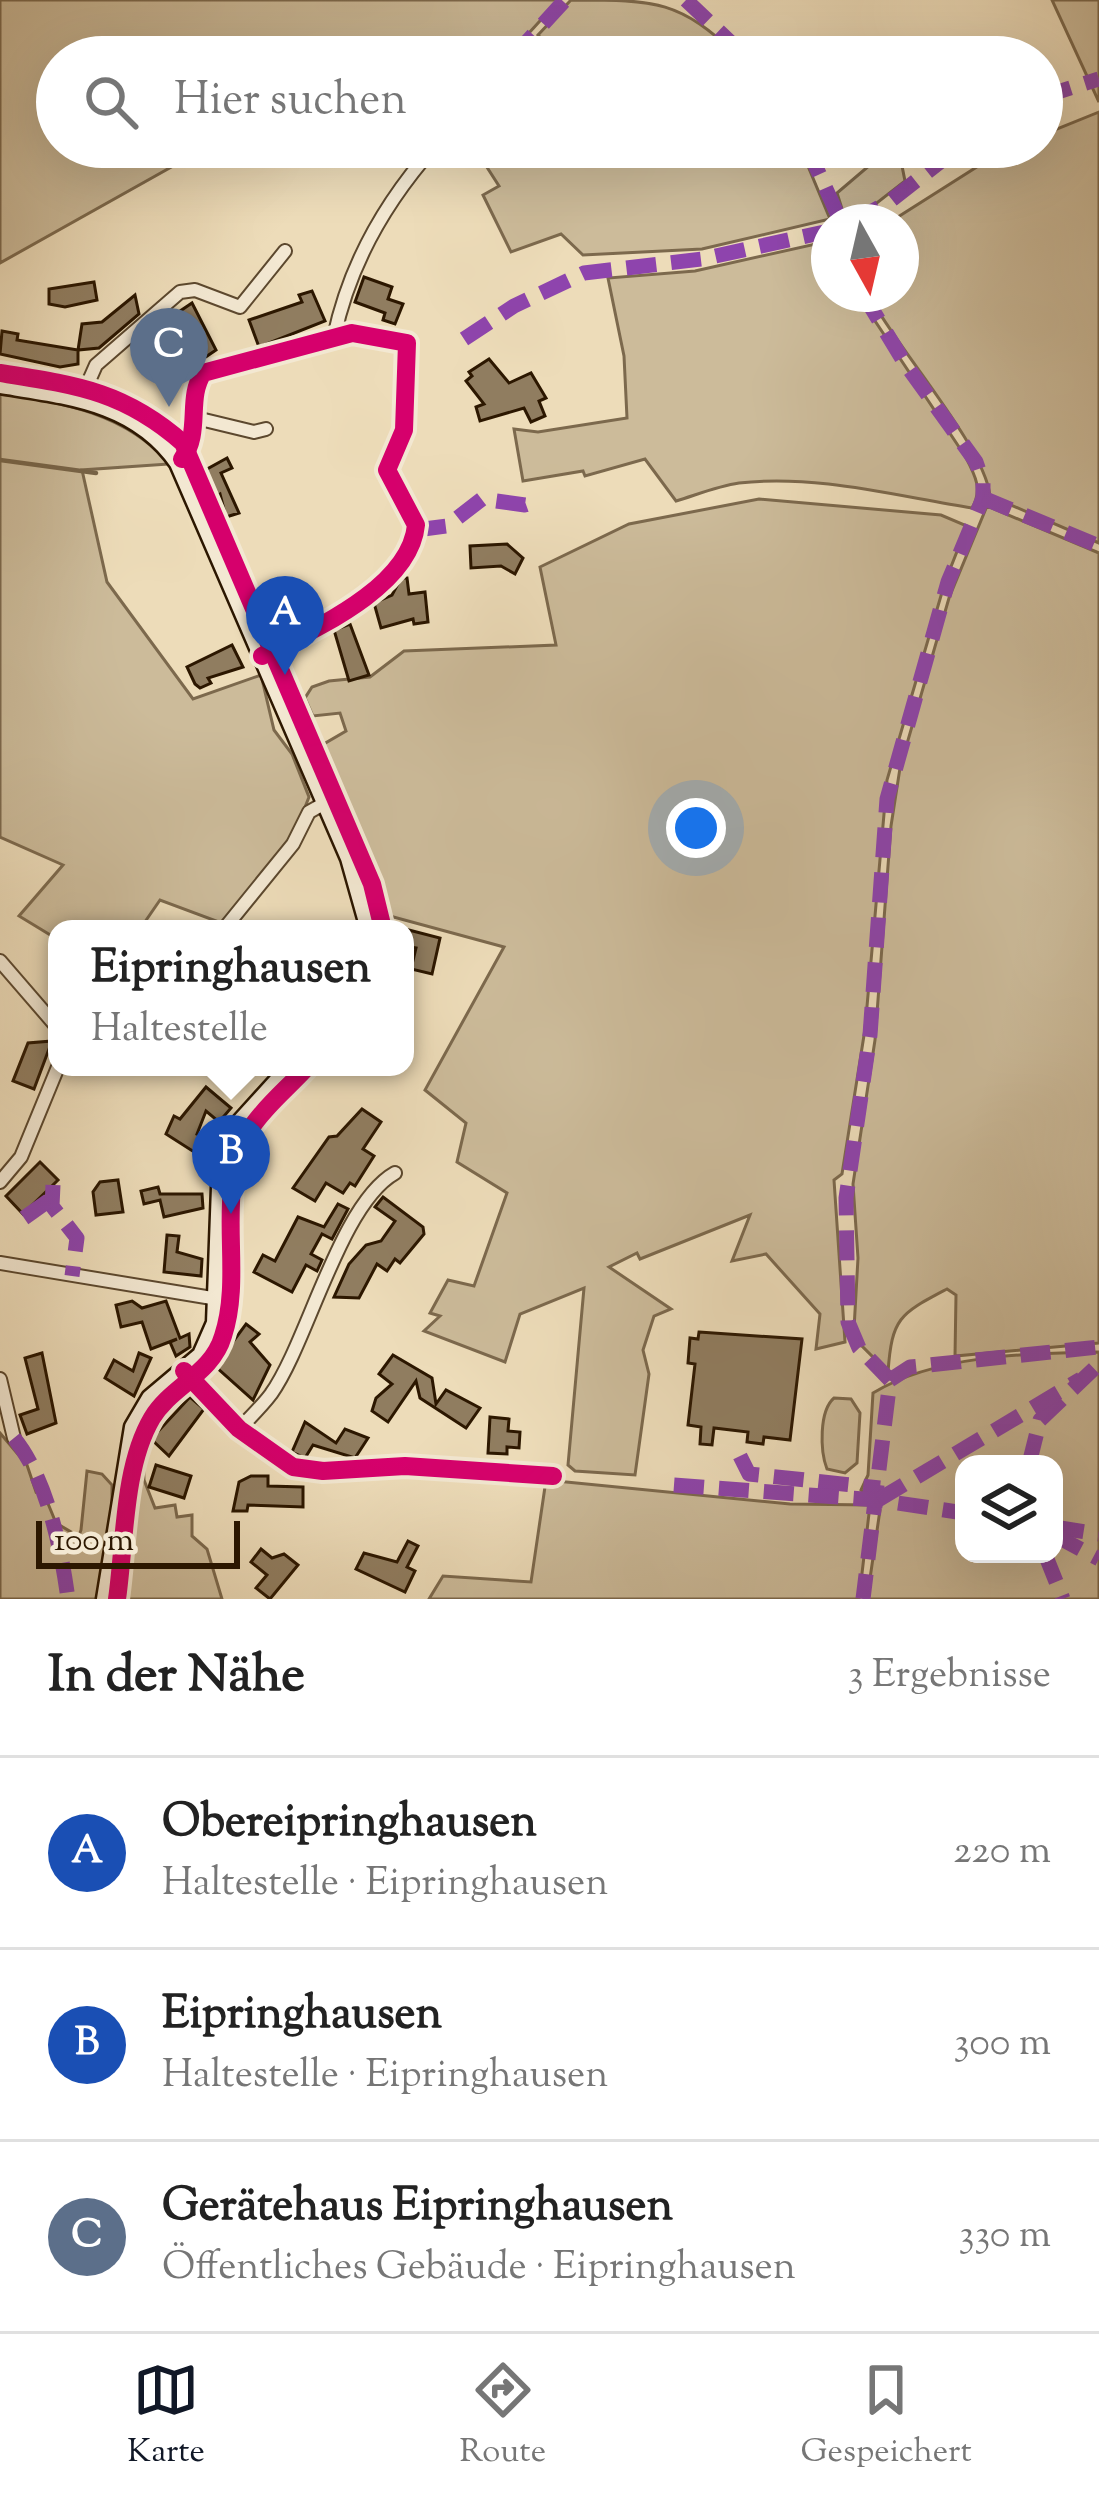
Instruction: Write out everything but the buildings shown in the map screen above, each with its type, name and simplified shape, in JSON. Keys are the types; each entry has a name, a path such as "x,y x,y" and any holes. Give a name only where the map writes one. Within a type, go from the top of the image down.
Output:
{"main road":[{"path":"0,385 81,399 137,422 178,463 360,886 367,920"},
{"path":"105,1599 133,1426 150,1398 206,1347 218,1299 221,1160 241,1121 282,1076"}],"street":[{"path":"334,338 350,282 375,229 415,168"},
{"path":"81,399 96,364 180,292 191,289 229,306 243,306 285,251"},
{"path":"178,463 191,443 197,382 202,374 352,333 407,343 404,430 387,470 413,515 416,533 406,558 386,578 262,656"},
{"path":"196,418 254,432 266,429"},
{"path":"231,920 293,844 309,812 325,803"},
{"path":"0,961 48,1017"},
{"path":"0,1182 21,1157 54,1076"},
{"path":"239,1429 273,1392 302,1324 374,1189 395,1173"},
{"path":"0,1263 218,1299"},
{"path":"184,1371 239,1429 281,1460 308,1470 405,1466 553,1476"},
{"path":"0,1379 14,1438"}],"shaded area":[{"path":"0,0 559,0 526,36 36,36 36,168 170,168 0,263"},
{"path":"571,0 665,7 715,36 539,36"},
{"path":"1052,0 1099,0 1099,102"},
{"path":"1099,112 1099,543 990,496 973,451 879,312 919,312 918,204 975,168 1063,168 1063,127"},
{"path":"487,168 809,168 824,204 811,204 811,223 702,249 583,255 561,234 511,252 483,195 499,186"},
{"path":"866,168 902,168 905,181 876,204 840,204 837,193"},
{"path":"811,245 811,312 869,312 965,456 977,488 972,508 797,481 739,483 676,501 645,459 585,476 583,471 523,481 514,429 538,432 627,418 624,356 608,278 695,271"},
{"path":"0,393 69,406 114,422 169,464 82,470 107,582 193,699 261,675 274,730 292,754 309,797 296,830 227,920 213,920 160,900 146,920 48,920 48,934 19,916 63,865 0,837"},
{"path":"759,499 941,515 967,526 945,582 887,780 865,1029 842,1174 834,1180 845,1342 816,1349 820,1314 766,1254 732,1261 750,1215 609,1267 671,1309 654,1316 643,1350 649,1374 635,1475 575,1471 568,1465 584,1288 520,1314 505,1362 424,1331 440,1316 430,1313 448,1280 474,1286 507,1193 457,1162 466,1123 425,1090 504,947 386,915 317,748 346,731 340,713 313,716 305,698 312,687 329,681 370,677 404,651 556,645 540,567 629,524"},
{"path":"987,506 1099,553 1099,1343 955,1356 956,1295 947,1289 901,1319 892,1339 888,1372 862,1346 854,1329 858,1258 853,1184 875,1040 891,826 900,768 949,598"},
{"path":"1099,1352 1099,1599 867,1599 880,1510 861,1490 868,1475 873,1393 925,1371 1012,1355"},
{"path":"834,1398 851,1399 860,1413 857,1463 845,1473 827,1469 823,1452 823,1421"},
{"path":"0,1433 27,1465 36,1492 42,1489 56,1523 71,1532 73,1552 81,1530 87,1471 102,1474 112,1485 112,1508 135,1485 134,1458 143,1449 144,1480 155,1508 175,1505 177,1517 192,1515 192,1536 207,1549 222,1599 0,1599"},
{"path":"546,1480 790,1504 870,1505 859,1599 429,1599 443,1576 531,1582"}],"waterway":[{"path":"0,460 96,473"}],"marked path":[{"path":"532,36 565,0"},
{"path":"686,0 724,36"},
{"path":"1063,90 1099,79"},
{"path":"817,168 833,204"},
{"path":"885,204 932,168"},
{"path":"464,339 514,306 584,273 702,259 811,235"},
{"path":"863,1599 890,1380 859,1348 848,1322 846,1198 870,1035 887,799 948,582 983,498 976,462 874,312"},
{"path":"983,498 1099,546"},
{"path":"416,530 447,526 482,499 525,505 539,500"},
{"path":"53,1185 52,1206 77,1238 72,1276"},
{"path":"24,1218 51,1199"},
{"path":"890,1380 910,1367 1099,1347"},
{"path":"1031,1455 1040,1420 1099,1364"},
{"path":"878,1500 1081,1379"},
{"path":"14,1438 44,1493 68,1599"},
{"path":"740,1456 749,1474 880,1488"},
{"path":"674,1485 878,1500 955,1512"},
{"path":"1063,1528 1099,1534"},
{"path":"1063,1540 1099,1559"},
{"path":"1049,1563 1063,1599"}],"cycle path":[{"path":"182,459 191,438 195,394 203,373 352,333 407,343 404,430 387,470 416,525 410,548 378,587 356,604 262,656"},
{"path":"0,373 119,401 183,443 372,884 381,920"},
{"path":"117,1599 130,1482 142,1438 160,1407 210,1360 223,1336 231,1284 233,1178 240,1152 257,1120 298,1076"},
{"path":"184,1371 239,1429 293,1467 323,1471 405,1466 553,1476"}],"place":[{"name":"Gerätehaus Eipringhausen","path":"169,407"},
{"name":"Obereipringhausen","path":"285,675"},
{"name":"Eipringhausen","path":"231,1214"}]}
